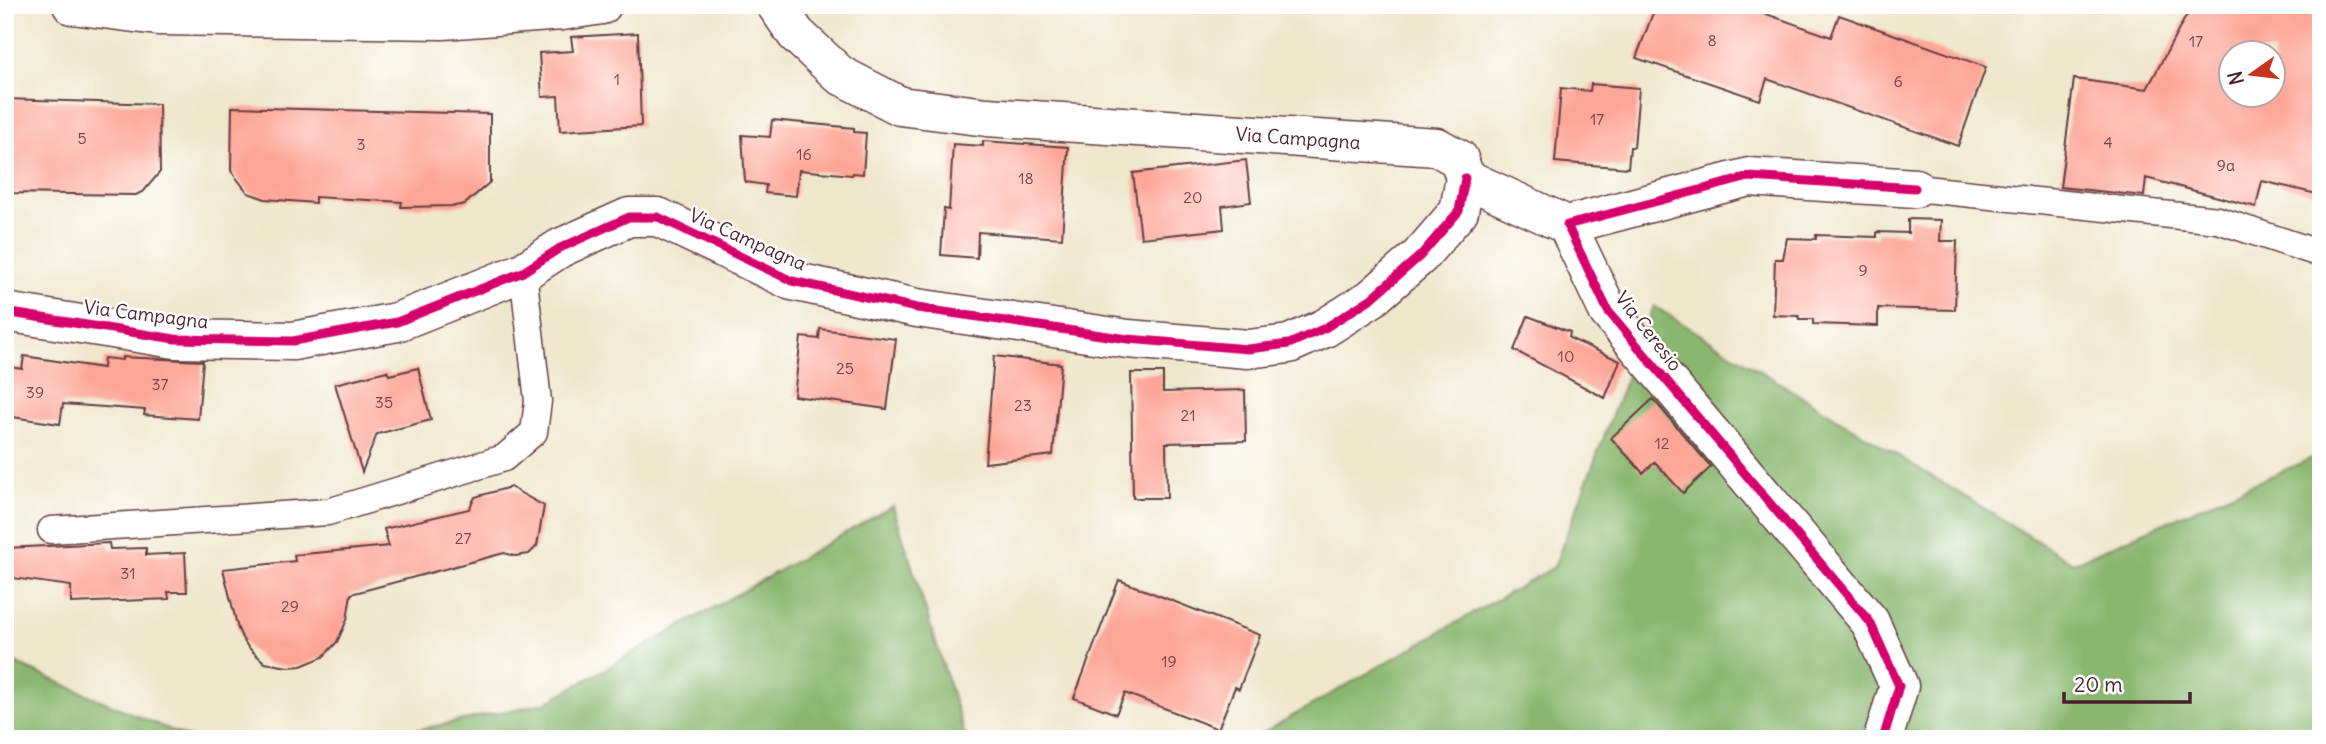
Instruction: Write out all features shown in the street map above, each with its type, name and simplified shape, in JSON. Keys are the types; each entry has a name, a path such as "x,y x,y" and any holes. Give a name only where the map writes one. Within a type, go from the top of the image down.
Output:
{"street":[{"path":"72,5 158,16 443,20 562,11 602,5"},
{"name":"Via Campagna","path":"5,312 175,339 293,341 397,322 523,272 560,248 629,218 658,217 792,281 804,284 917,308 1128,339 1248,349 1289,344 1325,328 1372,298 1420,256 1459,211 1465,178 1459,159 1437,148 987,117 900,106 839,75 796,34 776,5"},
{"path":"1567,225 1749,177 1915,188"},
{"name":"Via Campagna","path":"1465,178 1567,225"},
{"name":"Via Ceresio","path":"1567,225 1608,312 1870,621 1899,686 1883,739"}],"lane":[{"path":"1915,188 2218,219 2321,254"},
{"path":"51,530 328,512 504,458 534,432 538,401 523,272"}],"green space":[{"path":"1654,306 2073,563 2321,454 2321,739 1252,739 1554,567"},
{"path":"893,506 966,739 374,739 545,703"},
{"path":"5,659 191,739 5,739"}],"building":[{"path":"1656,5 1741,5 1831,37 1839,15 1986,67 1958,146 1767,79 1760,100 1636,58"},
{"path":"2192,5 2321,5 2321,195 2262,181 2256,207 2146,178 2144,196 2060,187 2074,79 2147,89"},
{"path":"638,33 641,126 560,131 558,96 542,97 539,53 573,51 571,37"},
{"path":"1591,84 1639,88 1634,147 1630,147 1628,168 1555,162 1561,88 1590,91"},
{"path":"5,99 159,104 160,172 144,191 136,195 5,193"},
{"path":"232,107 490,114 490,182 465,204 455,206 401,207 402,202 315,197 315,203 265,199 248,193 231,171"},
{"path":"772,120 854,128 854,132 866,133 863,174 799,170 796,196 765,193 766,185 745,182 742,135 770,137"},
{"path":"983,141 1068,147 1062,238 978,232 977,258 941,255 944,209 949,210 953,144 983,146"},
{"path":"1246,160 1251,202 1222,206 1224,229 1141,238 1133,173"},
{"path":"1908,219 1941,220 1940,241 1957,241 1955,310 1878,308 1878,326 1813,324 1813,319 1773,315 1775,259 1783,259 1787,238 1816,239 1816,235 1877,237 1877,232 1908,233"},
{"path":"1528,316 1570,332 1569,338 1620,361 1605,398 1514,350"},
{"path":"820,329 896,339 887,409 794,396 801,337 819,339"},
{"path":"24,356 103,368 104,358 203,361 198,419 144,415 145,410 63,404 60,424 5,416 5,366 22,369"},
{"path":"994,356 1061,364 1053,455 985,463"},
{"path":"418,368 431,420 377,434 362,472 335,384 387,371 389,375"},
{"path":"1131,373 1163,373 1163,392 1245,390 1246,441 1166,443 1167,498 1133,498"},
{"path":"1653,399 1711,467 1683,493 1655,462 1643,473 1611,438"},
{"path":"510,487 544,506 537,546 529,554 515,556 504,553 351,594 347,620 337,642 323,657 301,666 265,663 242,638 223,569 295,561 294,555 389,546 384,529 469,509 475,497"},
{"path":"109,543 110,549 146,548 146,555 185,553 187,592 168,592 169,599 71,603 71,586 5,577 5,548"},
{"path":"1119,580 1260,635 1239,689 1235,687 1218,729 1125,693 1116,714 1074,698"}],"cycle path":[{"path":"1883,739 1899,686 1870,622 1608,311 1567,225 1749,177 1915,188"},
{"path":"5,312 175,339 293,341 397,322 523,272 560,248 629,217 658,217 792,281 917,308 1128,339 1248,349 1289,344 1325,328 1372,298 1420,256 1459,211 1465,178"}]}
